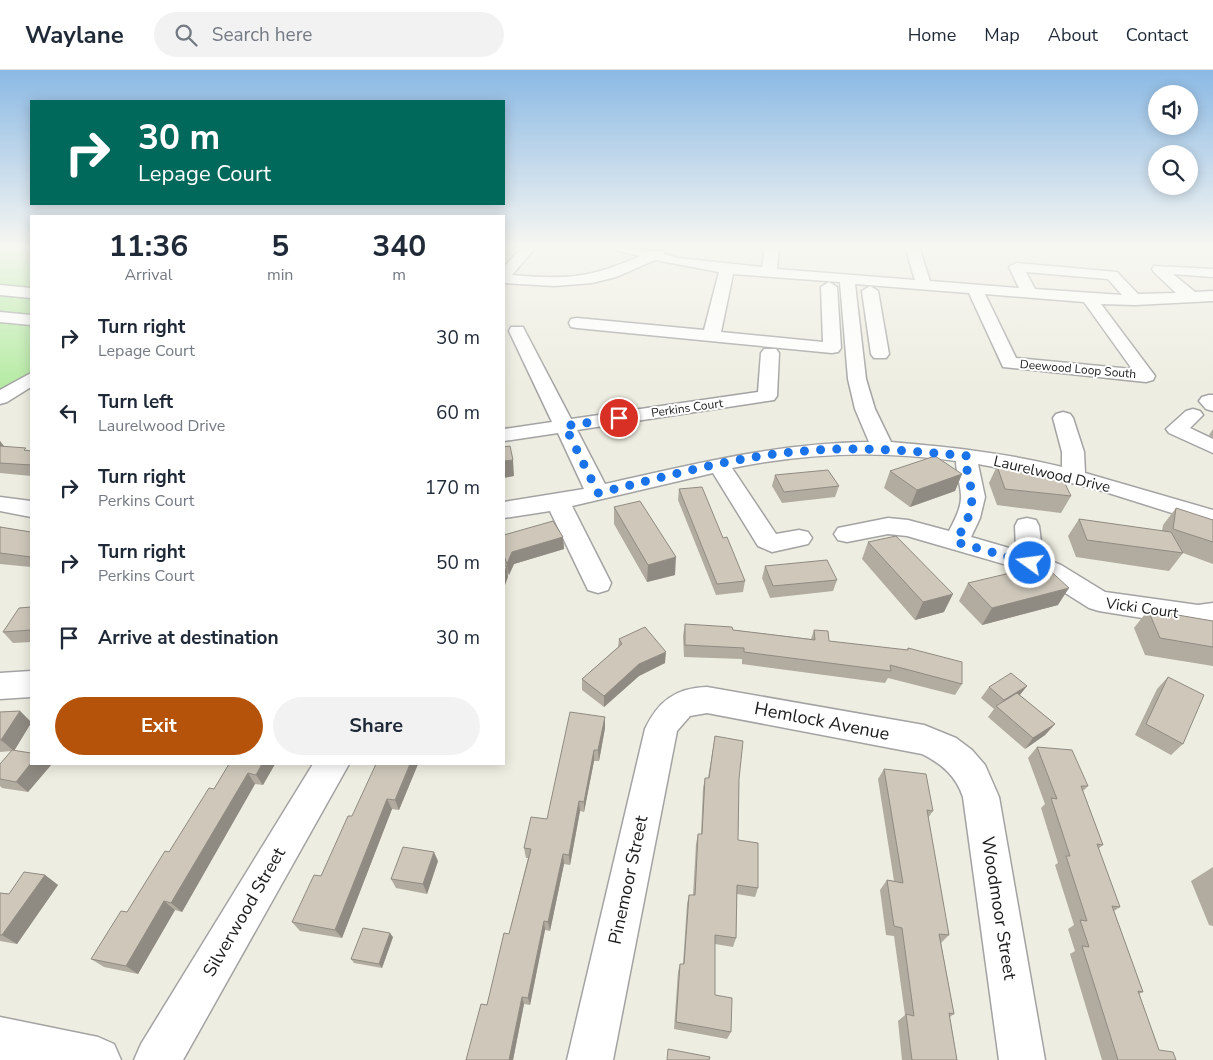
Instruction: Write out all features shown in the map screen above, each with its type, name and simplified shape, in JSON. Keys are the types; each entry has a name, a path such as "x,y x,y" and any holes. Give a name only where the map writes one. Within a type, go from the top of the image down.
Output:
{"street":[{"path":"711,337 721,293"},
{"path":"577,323 832,348 829,293"},
{"path":"848,293 856,379 865,409 883,449"},
{"path":"831,341 853,343 879,349 870,293"},
{"name":"Deewood Loop South","path":"977,293 1009,363 1146,376 1089,298"},
{"path":"1031,293 1135,300 1213,296"},
{"path":"1129,293 1135,300"},
{"path":"1186,293 1192,297"},
{"path":"0,308 28,311"},
{"path":"0,317 28,311"},
{"path":"830,314 874,318"},
{"path":"516,331 598,493"},
{"name":"Perkins Court","path":"505,435 767,396 770,354"},
{"path":"0,398 30,380"},
{"path":"1213,401 1209,401 1213,405"},
{"path":"1193,415 1176,430 1213,447"},
{"path":"1063,418 1073,452 1074,476"},
{"name":"Laurelwood Drive","path":"505,510 598,493 719,465 802,451 883,449 968,456 1074,476 1213,518"},
{"path":"956,542 968,518 973,496 967,472 968,456"},
{"path":"719,465 767,540 772,543 799,538"},
{"path":"557,501 598,583"},
{"path":"0,504 30,509"},
{"name":"Vicki Court","path":"847,534 888,526 908,528 1030,563 1052,572 1099,602 1198,616 1213,614"},
{"path":"1027,526 1030,563"},
{"path":"0,686 30,684"},
{"name":"Hemlock Avenue","path":"677,706 691,700 707,700 924,740 944,747 962,761"},
{"name":"Pinemoor Street","path":"590,1060 661,729 667,716 677,706"},
{"name":"Woodmoor Street","path":"962,761 976,778 981,797 1022,1060"},
{"name":"Silverwood Street","path":"157,1060 331,765"},
{"path":"0,1040 98,1060"}],"green space":[{"path":"0,293 30,293 30,316 0,313"},
{"path":"0,320 30,324 30,376 0,393"}],"building":[{"path":"0,446 26,448 24,450 30,451 30,465 0,463"},
{"path":"510,446 513,460 505,461 505,447"},
{"path":"935,456 962,474 917,490 890,471"},
{"path":"997,466 1060,473 1071,496 1005,489"},
{"path":"828,470 839,486 784,492 775,475"},
{"path":"702,487 723,538 727,537 745,581 717,584 679,489"},
{"path":"640,501 676,557 648,565 614,507"},
{"path":"1176,508 1213,520 1213,542 1173,529"},
{"path":"1079,519 1171,532 1183,553 1087,540"},
{"path":"553,521 563,537 512,552 507,564 505,559 505,535"},
{"path":"0,527 30,532 30,557 0,553"},
{"path":"896,536 953,594 923,602 868,542"},
{"path":"827,560 837,580 773,586 765,566"},
{"path":"1044,565 1069,588 992,608 968,583"},
{"path":"30,607 30,630 3,632 19,608"},
{"path":"1148,610 1213,621 1213,647 1160,638"},
{"path":"685,624 732,627 733,630 815,640 814,630 828,631 829,641 908,650 908,648 962,662 962,684 890,665 891,671 744,652 744,648 685,645"},
{"path":"645,627 666,652 639,664 604,696 582,679 622,644 619,639"},
{"path":"1011,673 1027,686 1004,700 989,687"},
{"path":"1168,677 1204,695 1183,744 1146,724"},
{"path":"1017,693 1055,724 1033,738 996,706"},
{"path":"20,711 1,740 0,740 0,712"},
{"path":"570,712 605,717 598,750 594,750 584,802 579,801 569,855 563,854 548,922 544,921 528,998 522,997 509,1060 466,1060 481,1004 487,1005 504,933 509,934 531,849 524,848 531,817 547,819"},
{"path":"715,736 743,741 739,779 738,840 758,843 758,888 737,885 736,938 715,935 715,995 732,998 731,1032 676,1022 680,964 684,964 689,895 695,895 698,834 702,834 705,778 709,778"},
{"path":"1037,747 1072,750 1088,786 1081,786 1103,845 1097,844 1120,907 1112,906 1143,992 1138,991 1159,1050 1173,1052 1176,1060 1118,1060 1082,946 1089,947 1080,920 1087,921 1066,856 1070,856 1051,798 1057,799"},
{"path":"12,750 30,753 30,764 16,782 0,779 0,764"},
{"path":"228,765 261,765 256,775 248,773 171,903 164,901 126,966 91,959 121,911 127,912 165,851 169,852 209,788 214,789"},
{"path":"376,765 410,765 395,800 387,799 335,930 292,922 314,875 321,876 348,816 352,816"},
{"path":"884,769 926,774 933,811 927,810 949,935 939,934 954,1014 949,1013 957,1060 912,1060 906,1014 914,1016 902,928 894,926 887,880 903,883"},
{"path":"403,847 434,852 423,884 391,879"},
{"path":"24,872 45,875 2,935 0,935 0,893 9,894"},
{"path":"363,928 390,933 379,964 351,959"},
{"path":"668,1049 710,1057 709,1060 667,1060"}],"route":[{"path":"619,418 565,426 598,493 691,470 802,451 883,449 968,456 967,472 973,496 968,518 956,542 991,554 1030,563"}]}
